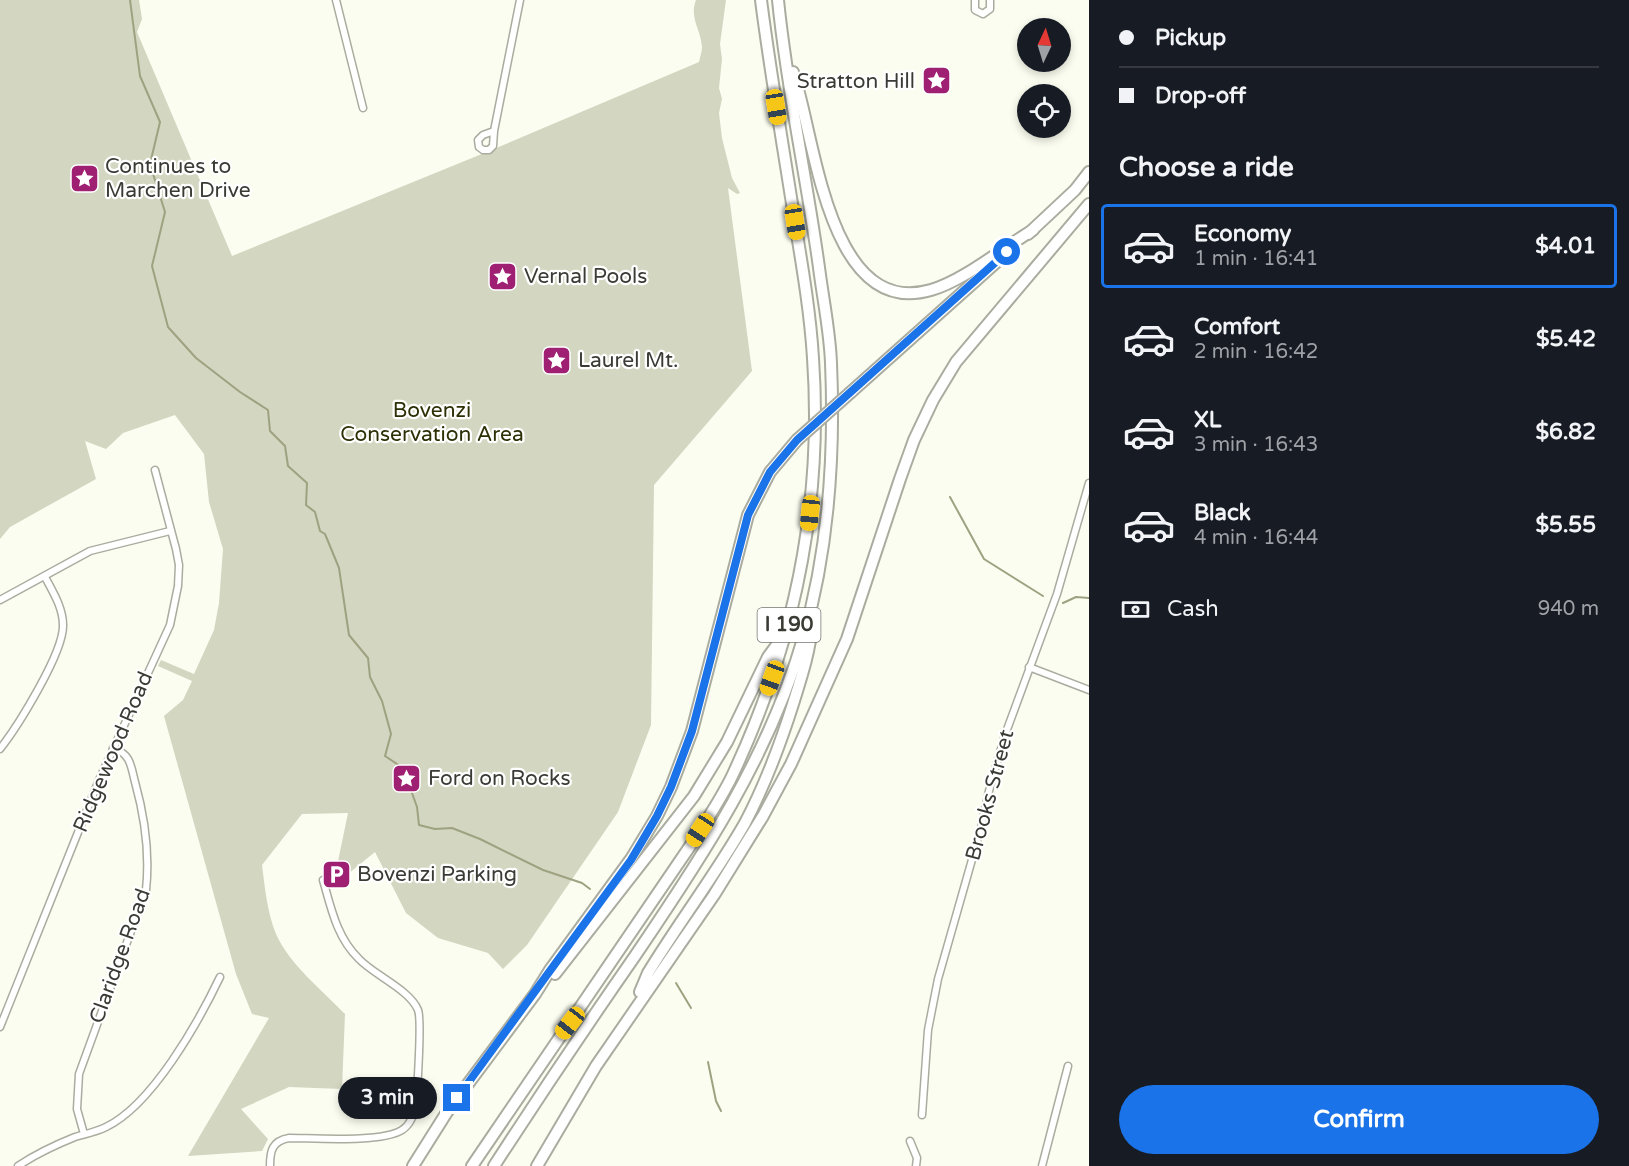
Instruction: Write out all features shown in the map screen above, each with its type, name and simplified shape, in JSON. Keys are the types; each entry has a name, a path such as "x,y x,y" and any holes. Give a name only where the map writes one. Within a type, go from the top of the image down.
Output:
{"highway":[{"name":"I 190","path":"472,1166 700,830 734,773 759,714 788,631 803,562 813,488 814,367 807,292 761,0"},
{"name":"I 190","path":"494,1166 684,884 746,780 771,726 803,640 813,600 823,550 830,487 831,360 778,0"},
{"path":"784,48 799,90 818,169 835,225 847,251 860,270 871,280 888,289 905,293 931,291 957,279 1033,230"},
{"path":"413,1166 447,1112 631,860 657,816 671,787 692,731 748,515 770,472 797,440 1033,230 1075,190 1089,172"},
{"path":"537,1166 562,1122 632,1012 714,895 763,816 791,764 847,639 903,469 933,400 956,362 1089,204"},
{"path":"632,1012 648,972 721,861 745,822 765,782 785,729 811,643 813,600"},
{"path":"535,994 546,986 694,796 727,742 768,657 788,631"},
{"path":"546,1166 558,1142 562,1122"}],"street":[{"path":"336,0 363,108"},
{"path":"494,130 520,0"},
{"path":"975,0 975,10 983,14 990,9 990,0"},
{"name":"Ridgewood Road","path":"0,1027 99,780 170,625 175,608 178,565 176,549 155,471"},
{"name":"Brooks Street","path":"922,1115 928,1030 938,980 1005,735 1057,594 1089,483"},
{"path":"0,600 90,551 170,531"},
{"path":"0,749 20,719 60,643 63,626 62,611 45,577"},
{"path":"1029,667 1089,690"},
{"name":"Claridge Road","path":"84,1134 76,1109 79,1074 147,890 144,824 131,768 126,757 113,748"},
{"path":"270,1166 272,1149 281,1140 387,1136 406,1127 415,1110 419,1012 412,1001 364,964 346,944 335,920 323,880"},
{"path":"18,1166 43,1151 104,1128 119,1120 144,1099 190,1031 220,977"},
{"path":"1042,1166 1068,1066"},
{"path":"909,1141 917,1158 916,1166"}],"green space":[{"name":"Bovenzi Conservation Area","path":"0,0 139,0 142,19 137,32 232,256 699,62 702,47 694,13 696,0 726,0 720,44 722,59 719,88 722,99 719,113 722,138 732,178 740,193 737,194 728,188 752,371 654,485 651,725 618,812 527,945 503,969 488,953 438,938 406,913 375,852 343,878 337,866 348,813 302,814 262,865 265,891 273,926 289,956 345,1014 342,1089 289,1087 241,1109 268,1139 262,1151 188,1156 269,1018 252,1014 236,974 164,716 183,700 192,681 158,666 161,660 194,674 214,630 219,603 223,549 209,502 204,454 175,415 123,433 106,449 85,441 96,479 10,527 0,539"}],"waterway":[{"path":"130,0 140,76 160,122 150,164 165,212 152,266 168,327 196,358 240,392 268,410 270,431 285,446 288,466 307,483 306,505 315,512 320,531 325,534 339,568 349,635 368,658 370,677 382,701 391,734 385,756 403,768 417,807 419,825 435,829 452,828 543,870 582,883 590,889"},
{"path":"950,497 984,559 1043,596"},
{"path":"1063,603 1076,597 1089,598"},
{"path":"676,983 691,1008"},
{"path":"708,1062 716,1101 721,1111"}],"place":[{"name":"Stratton Hill","path":"936,81"},
{"name":"Continues to Marchen Drive","path":"84,178"},
{"name":"Vernal Pools","path":"503,276"},
{"name":"Laurel Mt.","path":"557,360"},
{"name":"Ford on Rocks","path":"407,778"},
{"name":"Bovenzi Parking","path":"336,874"}],"route":[{"path":"457,1098 631,860 657,816 683,758 692,731 748,515 770,472 797,440 1007,252"}]}
